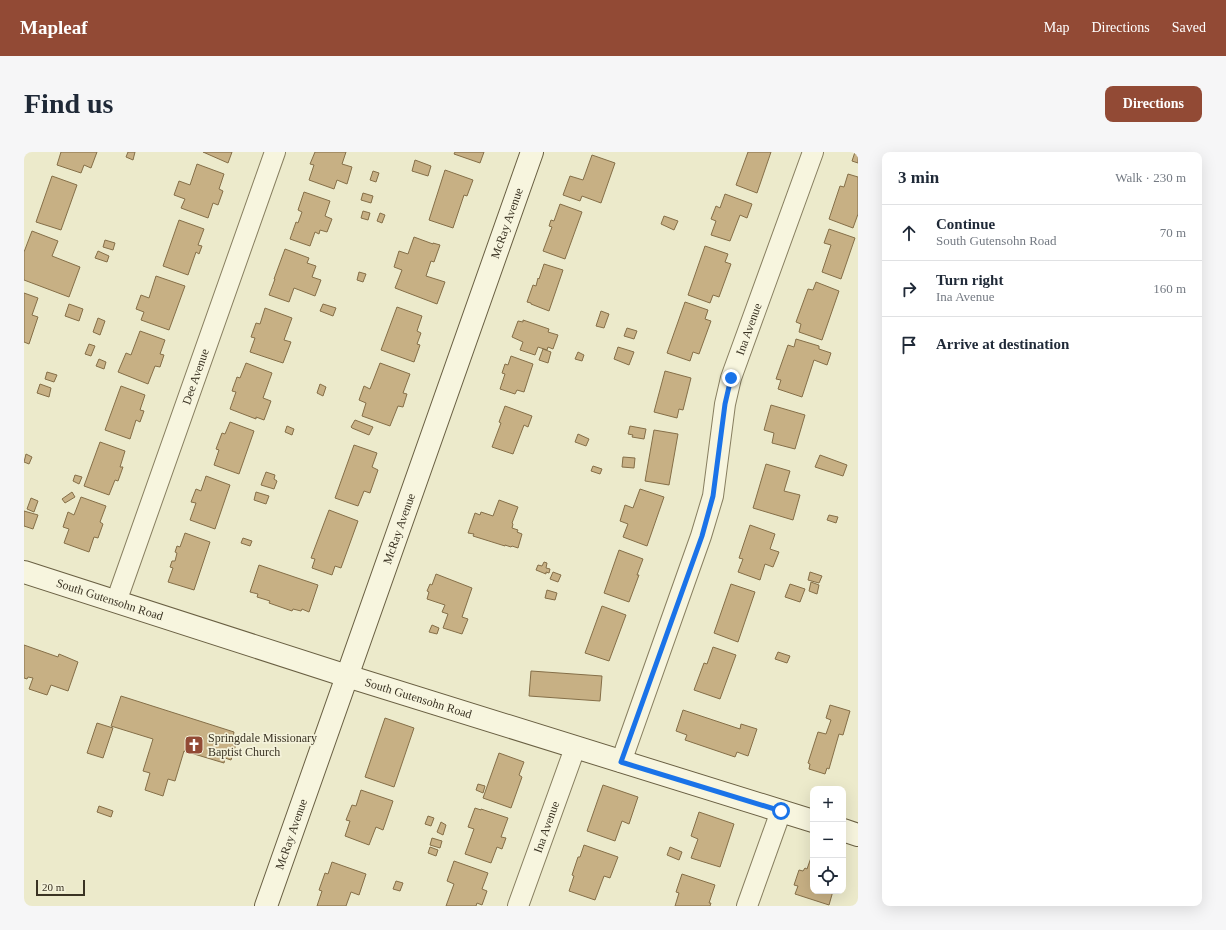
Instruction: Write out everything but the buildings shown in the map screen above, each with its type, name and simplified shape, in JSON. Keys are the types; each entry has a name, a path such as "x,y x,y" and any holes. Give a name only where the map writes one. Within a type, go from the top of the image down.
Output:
{"street":[{"name":"Dee Avenue","path":"116,602 275,152"},
{"name":"McRay Avenue","path":"266,906 532,152"},
{"name":"Ina Avenue","path":"621,762 702,536 713,496 725,404 731,378 813,152"},
{"name":"South Gutensohn Road","path":"24,572 575,748 810,820"},
{"name":"Ina Avenue","path":"518,906 575,748"},
{"path":"747,906 781,811"},
{"path":"846,831 858,835"}],"place":[{"name":"Springdale Missionary Baptist Church","path":"194,745"}],"route":[{"path":"731,378 725,404 713,496 702,536 621,762 781,811"}]}
